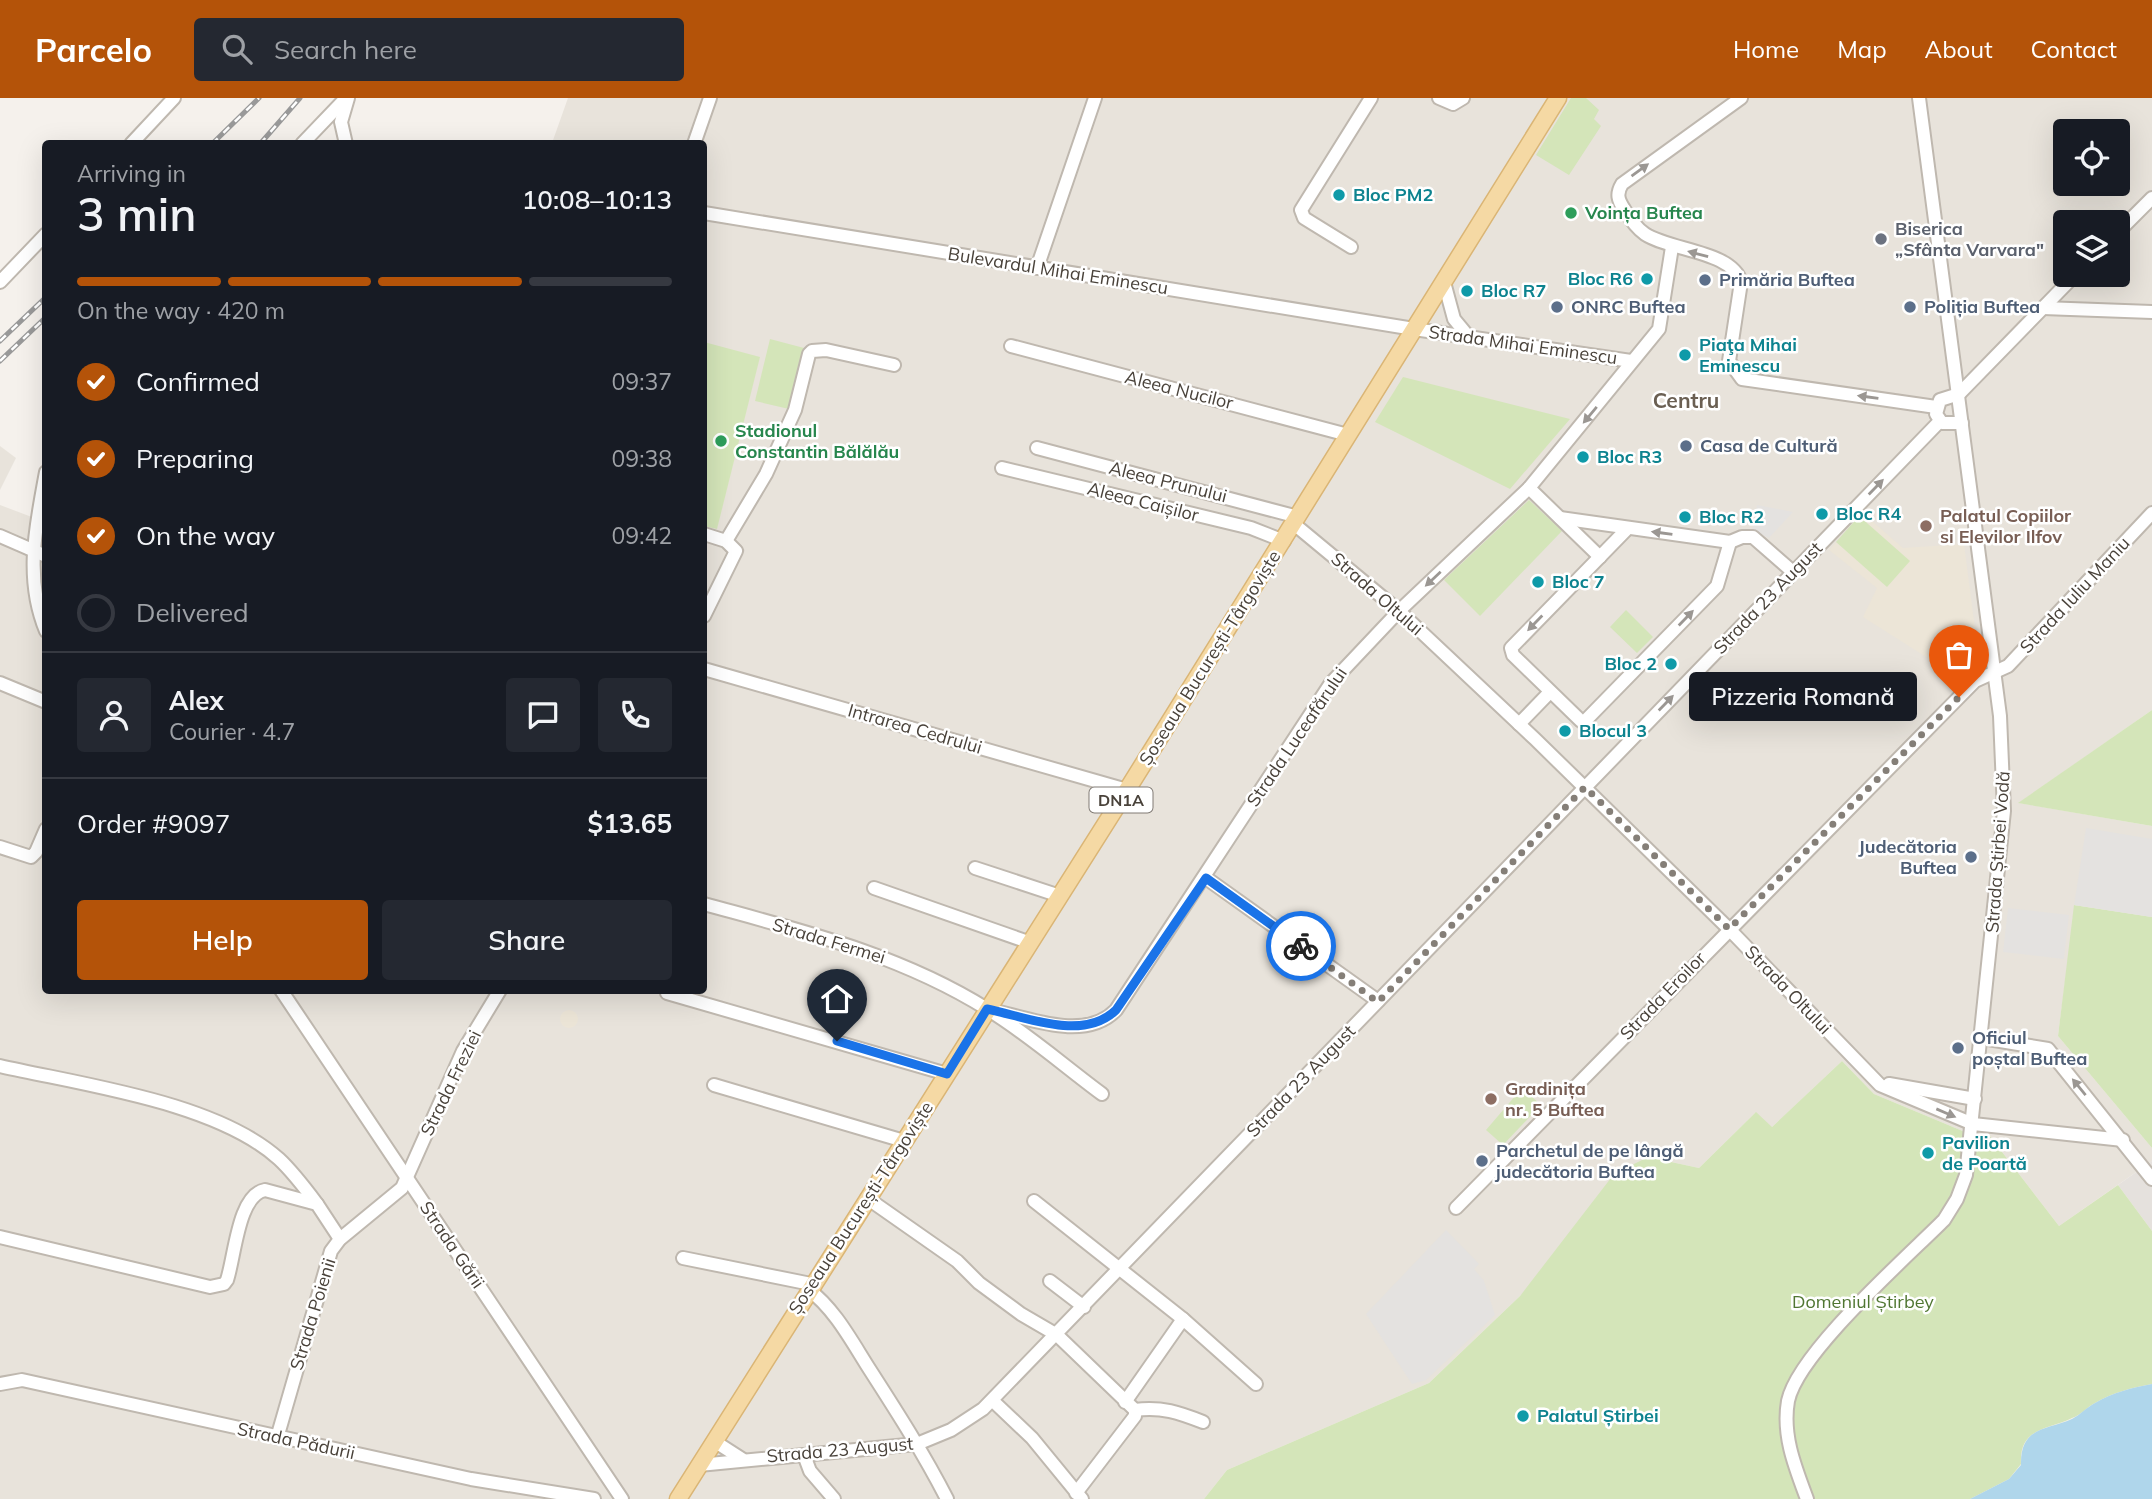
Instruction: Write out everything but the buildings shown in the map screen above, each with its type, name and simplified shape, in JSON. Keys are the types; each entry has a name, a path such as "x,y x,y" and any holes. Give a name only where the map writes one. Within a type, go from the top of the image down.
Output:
{"main road":[{"name":"Șoseaua București-Târgoviște","path":"678,1499 810,1287 1128,790 1556,98"}],"street":[{"path":"135,140 174,98"},
{"path":"306,140 347,98"},
{"path":"345,140 341,122 347,98"},
{"path":"695,140 710,98"},
{"path":"1037,268 1095,98"},
{"path":"1351,247 1304,218 1301,210 1371,98"},
{"path":"1439,98 1452,104 1463,98"},
{"path":"1741,98 1627,180 1619,189 1619,200 1634,224 1647,235 1672,247 1719,259 1740,277 1730,343 1730,366 1742,379 1936,407"},
{"name":"Strada Știrbei Vodă","path":"1807,1499 1789,1444 1786,1422 1794,1382 1814,1352 1951,1211 1966,1175 2004,811 2003,755 1995,673 1919,98"},
{"path":"2130,220 2152,198"},
{"name":"Bulevardul Mihai Eminescu","path":"707,213 1413,330"},
{"path":"0,282 42,238"},
{"name":"Strada Mihai Eminescu","path":"1413,330 1632,361 1659,329 1672,247"},
{"path":"1444,282 1454,319 1468,336"},
{"path":"1962,422 1947,424 1940,421 1936,407 1940,400 1959,394 2063,287"},
{"path":"2043,308 2152,312"},
{"name":"Aleea Nucilor","path":"1011,346 1348,435"},
{"path":"726,541 766,474 794,410 806,361 812,351 826,350 894,365"},
{"name":"Strada Luceafărului","path":"987,1009 1074,1027 1104,1020 1125,997 1206,878 1327,688 1399,611 1529,488 1632,361"},
{"name":"Strada 23 August","path":"699,1465 917,1444 967,1422 993,1401 1940,421"},
{"name":"Aleea Prunului","path":"1037,449 1296,520"},
{"name":"Aleea Caișilor","path":"1002,468 1251,528 1283,541"},
{"path":"1529,488 1600,557"},
{"name":"Strada Iuliu Maniu","path":"1995,673 2011,663 2152,513"},
{"path":"1560,518 1730,542 1742,537 1753,537 1793,572"},
{"path":"42,519 33,591 42,619"},
{"name":"Strada Oltului","path":"1296,520 1399,611 1585,787 1884,1087 1973,1124 2123,1140"},
{"path":"1628,528 1511,648 1513,655 1578,719 1586,720 1717,586 1730,542"},
{"path":"707,535 726,541 736,551 707,610"},
{"path":"0,536 39,554"},
{"name":"Intrarea Cedrului","path":"707,669 1128,790"},
{"name":"Strada Eroilor","path":"1456,1208 1975,681 1995,673"},
{"path":"0,683 42,700"},
{"path":"1519,724 1550,692"},
{"path":"0,847 27,857 36,852 42,838"},
{"path":"975,868 1060,896"},
{"path":"1206,878 1378,1002"},
{"path":"874,888 1031,943"},
{"name":"Strada Fermei","path":"707,905 865,950 920,973 987,1009"},
{"name":"Strada Gării","path":"284,994 622,1499"},
{"name":"Strada Freziei","path":"407,1178 463,1051 498,994"},
{"path":"670,994 947,1074"},
{"path":"987,1009 1102,1094"},
{"path":"1982,1038 2048,1049 2152,1179"},
{"path":"0,1066 182,1108 223,1123 278,1158 317,1204 340,1239"},
{"path":"1875,1080 1975,1099"},
{"path":"714,1085 904,1141"},
{"name":"Strada Poienii","path":"277,1438 324,1268 340,1239 402,1188 407,1178"},
{"path":"0,1237 217,1287 227,1280 245,1206 254,1195 265,1190 317,1204"},
{"path":"867,1198 957,1261 979,1283 1021,1314 1057,1335 1136,1410 1152,1407 1176,1411 1203,1422"},
{"path":"1034,1201 1183,1319 1256,1384"},
{"path":"683,1258 810,1287 848,1336 917,1444 947,1499"},
{"path":"1049,1281 1084,1307"},
{"path":"1125,1402 1183,1319"},
{"name":"Strada Pădurii","path":"0,1384 22,1380 471,1479 594,1499"},
{"path":"993,1401 1032,1438 1079,1496 1135,1416 1136,1410"},
{"path":"714,1441 742,1459"},
{"path":"804,1455 810,1471 834,1499"}],"shaded area":[{"path":"568,98 2152,98 2152,710 2019,803 2152,826 2152,917 2075,905 2058,1036 2152,1148 2152,1161 2059,1226 1989,1135 1965,1132 1874,1094 1842,1061 1771,1128 1755,1113 1699,1168 1648,1157 1520,1296 1429,1383 1227,1470 1204,1499 0,1499 0,505 42,521 42,994 707,994 707,140 553,140"},
{"path":"0,446 16,458 0,490"},
{"path":"1757,505 1793,512 1769,538 1752,530"},
{"path":"1863,513 1903,548 1964,544 1979,660 1961,679 1863,617 1877,588 1829,550"},
{"path":"2086,828 2152,839 2152,917 2074,905"},
{"path":"2008,908 2069,915 2064,959 2003,952"},
{"path":"569,1010 575,1013 578,1019 575,1025 569,1028 563,1025 560,1019 563,1013"},
{"path":"2152,1161 2152,1231 2118,1185"},
{"path":"1446,1230 1479,1264 1474,1269 1484,1281 1495,1315 1426,1380 1412,1384 1366,1314"}],"green space":[{"path":"1571,98 1586,98 1599,110 1594,119 1601,126 1569,175 1536,155"},
{"path":"770,339 804,348 789,409 755,401"},
{"name":"Stadionul Constantin Bălălău","path":"707,343 760,357 717,529 707,527"},
{"path":"1403,377 1570,419 1510,489 1375,422"},
{"path":"1529,500 1562,531 1480,616 1444,580"},
{"path":"1859,516 1910,561 1887,587 1836,542"},
{"path":"1626,610 1653,637 1637,653 1610,627"},
{"path":"2152,710 2152,826 2018,803"},
{"path":"2074,905 2152,917 2152,1148 2058,1036"},
{"name":"Domeniul Știrbey","path":"1842,1061 1874,1094 1965,1132 1989,1135 2059,1226 2118,1185 2152,1231 2152,1384 2109,1396 2075,1417 2030,1436 2022,1452 2021,1464 2009,1479 1970,1499 1204,1499 1227,1470 1429,1383 1520,1296 1614,1174 1648,1157 1699,1168 1756,1112 1772,1127"},
{"path":"1522,1088 1541,1105 1503,1145 1486,1130"}],"water":[{"path":"2152,1384 2152,1499 1970,1499 2009,1479 2021,1465 2022,1452 2030,1436 2072,1419 2109,1396"}],"railway":[{"path":"216,140 259,98"},
{"path":"263,140 300,98"},
{"path":"0,341 42,301"},
{"path":"0,361 42,321"}],"way so far":[{"path":"1301,946 1378,1002 1585,787 1729,929 1959,697"}],"place":[{"name":"Bloc PM2","path":"1339,195"},
{"name":"Voința Buftea","path":"1571,213"},
{"name":"Biserica „Sfânta Varvara\"","path":"1881,239"},
{"name":"Bloc R6","path":"1647,279"},
{"name":"Primăria Buftea","path":"1705,280"},
{"name":"Bloc R7","path":"1467,291"},
{"name":"ONRC Buftea","path":"1557,307"},
{"name":"Poliția Buftea","path":"1910,307"},
{"name":"Piaţa Mihai Eminescu","path":"1685,355"},
{"name":"Stadionul Constantin Bălălău","path":"721,441"},
{"name":"Casa de Cultură","path":"1686,446"},
{"name":"Bloc R3","path":"1583,457"},
{"name":"Bloc R4","path":"1822,514"},
{"name":"Bloc R2","path":"1685,517"},
{"name":"Palatul Copiilor si Elevilor Ilfov","path":"1926,526"},
{"name":"Bloc 7","path":"1538,582"},
{"name":"Bloc 2","path":"1671,664"},
{"name":"Pizzeria Romană","path":"1959,697"},
{"name":"Blocul 3","path":"1565,731"},
{"name":"Judecătoria Buftea","path":"1971,857"},
{"name":"Oficiul poștal Buftea","path":"1958,1048"},
{"name":"Gradinița nr. 5 Buftea","path":"1491,1099"},
{"name":"Pavilion de Poartă","path":"1928,1153"},
{"name":"Parchetul de pe lângă judecătoria Buftea","path":"1482,1161"},
{"name":"Palatul Știrbei","path":"1523,1416"}],"district":[{"name":"Centru","path":"1686,401"}],"route":[{"path":"837,1041 947,1074 987,1009 1074,1027 1095,1025 1116,1010 1206,878 1301,946"}]}
